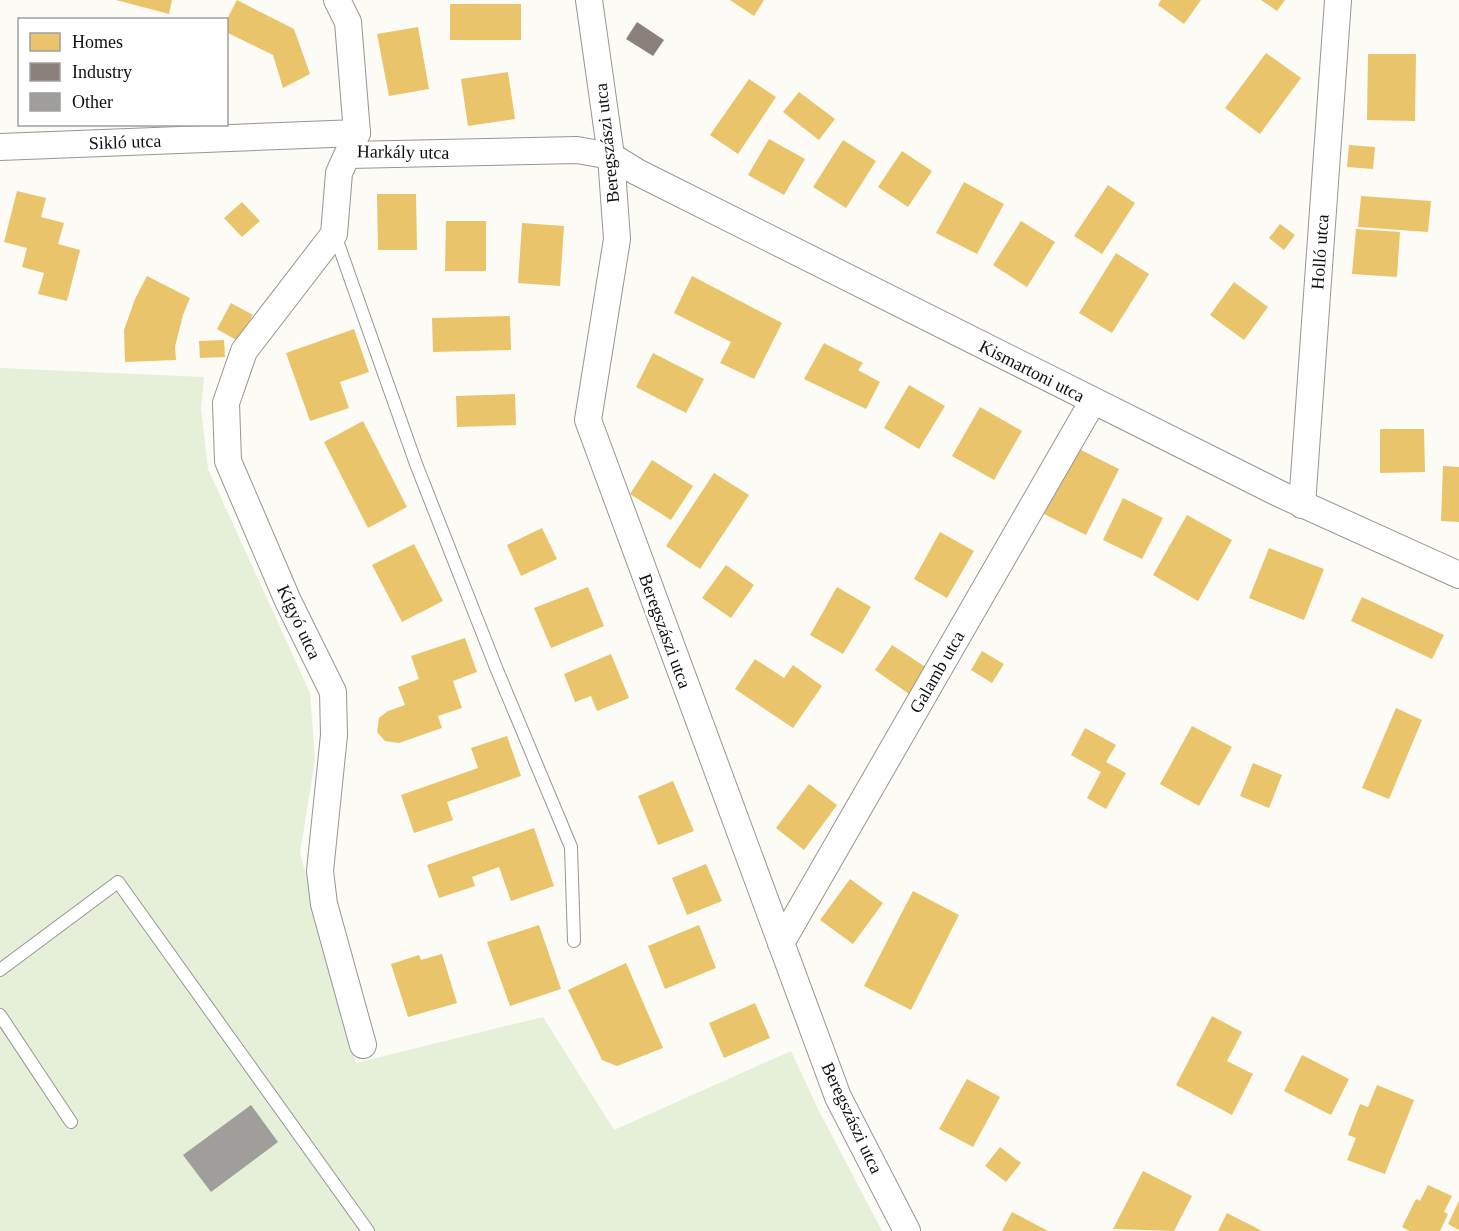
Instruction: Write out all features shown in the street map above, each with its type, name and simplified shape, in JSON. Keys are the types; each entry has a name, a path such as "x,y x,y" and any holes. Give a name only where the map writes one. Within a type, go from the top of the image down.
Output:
{"street":[{"name":"Harkály utca","path":"337,0 348,22 353,144 577,150 611,156"},
{"name":"Beregszászi utca","path":"589,0 611,156 617,239 588,420 838,1097 907,1231"},
{"name":"Holló utca","path":"1302,505 1338,0"},
{"name":"Sikló utca","path":"0,147 353,144"},
{"path":"334,234 339,173 353,144"},
{"name":"Kismartoni utca","path":"611,156 637,172 1302,505 1459,575"},
{"name":"Kígyó utca","path":"334,234 244,351 226,403 228,461 288,601 333,692 334,735 320,872 324,904 363,1045"},
{"name":"Galamb utca","path":"781,943 1093,401"}],"lane":[{"path":"334,234 416,464 497,670 571,847 574,941"},
{"path":"0,970 118,882 368,1231"},
{"path":"0,1015 71,1122"}],"green space":[{"path":"0,368 204,377 201,408 208,469 310,693 315,760 300,853 356,1063 543,1017 614,1130 791,1051 819,1111 882,1231 0,1231"}],"building: Homes":[{"path":"116,0 172,0 169,14"},
{"path":"237,0 294,29 310,74 283,88 273,55 228,33 228,18"},
{"path":"730,0 764,0 754,16"},
{"path":"1161,0 1201,0 1184,24 1158,5"},
{"path":"1261,0 1285,0 1277,11"},
{"path":"450,4 521,4 521,40 450,40"},
{"path":"418,27 429,89 389,96 377,34"},
{"path":"1266,53 1301,78 1260,134 1225,108"},
{"path":"1368,54 1416,54 1415,121 1367,120"},
{"path":"508,72 515,119 468,126 461,79"},
{"path":"749,79 776,97 738,154 710,135"},
{"path":"799,92 835,119 819,140 783,112"},
{"path":"769,139 805,159 784,195 748,175"},
{"path":"843,140 876,161 846,208 813,187"},
{"path":"1349,145 1375,147 1373,169 1347,167"},
{"path":"902,151 932,171 908,207 878,187"},
{"path":"964,182 1004,204 977,254 936,233"},
{"path":"1108,185 1135,203 1102,254 1074,236"},
{"path":"17,191 46,198 41,217 64,223 58,244 80,250 67,301 38,294 44,273 22,267 27,248 4,242"},
{"path":"377,194 416,194 417,250 378,250"},
{"path":"1361,196 1431,201 1428,232 1358,227"},
{"path":"242,202 260,221 242,237 224,218"},
{"path":"446,221 486,221 486,271 445,271"},
{"path":"1021,221 1055,242 1027,287 993,265"},
{"path":"522,223 564,226 560,286 518,283"},
{"path":"1280,224 1295,235 1284,250 1269,238"},
{"path":"1356,229 1400,232 1397,277 1352,274"},
{"path":"1116,253 1149,274 1112,333 1079,313"},
{"path":"147,276 190,298 175,347 176,360 125,362 124,330 135,299"},
{"path":"692,276 782,323 754,379 720,363 731,342 674,313"},
{"path":"1234,282 1268,307 1244,340 1210,315"},
{"path":"231,303 253,315 238,341 217,329"},
{"path":"510,316 511,350 433,352 432,318"},
{"path":"354,329 369,372 340,382 349,408 310,421 286,353"},
{"path":"224,340 225,357 200,358 199,341"},
{"path":"824,343 863,363 858,370 880,382 866,409 804,379"},
{"path":"653,353 704,379 686,413 636,387"},
{"path":"909,385 945,406 919,449 884,428"},
{"path":"515,394 516,425 457,427 456,396"},
{"path":"980,407 1022,431 994,480 952,456"},
{"path":"363,421 407,507 368,528 324,442"},
{"path":"1380,429 1424,429 1425,472 1380,473"},
{"path":"1073,446 1119,469 1086,535 1040,512"},
{"path":"652,460 693,486 671,520 630,494"},
{"path":"1443,466 1459,467 1459,522 1441,521"},
{"path":"714,473 749,495 700,569 666,546"},
{"path":"1123,498 1163,518 1142,559 1103,540"},
{"path":"1187,515 1232,540 1198,601 1153,575"},
{"path":"542,528 557,559 521,576 507,545"},
{"path":"940,532 974,551 947,598 914,579"},
{"path":"414,544 443,601 402,622 372,565"},
{"path":"1269,548 1324,569 1304,620 1249,598"},
{"path":"726,565 754,585 731,618 702,598"},
{"path":"588,587 604,626 551,648 534,608"},
{"path":"837,587 871,607 843,654 810,635"},
{"path":"1362,597 1444,635 1432,659 1351,621"},
{"path":"465,638 477,672 453,681 462,708 438,716 442,728 399,743 385,741 377,732 379,718 388,711 405,705 398,687 419,679 411,656"},
{"path":"892,645 927,668 909,694 875,670"},
{"path":"982,651 1004,664 992,683 971,670"},
{"path":"611,654 629,698 597,711 591,696 575,702 564,674"},
{"path":"755,659 784,678 793,665 822,686 793,728 735,689"},
{"path":"1396,708 1422,720 1389,799 1362,788"},
{"path":"1192,726 1232,747 1199,806 1160,784"},
{"path":"1085,728 1116,745 1106,762 1126,773 1106,809 1087,798 1101,772 1071,755"},
{"path":"507,736 521,776 447,802 453,820 414,833 401,795 478,768 471,748"},
{"path":"1253,763 1282,775 1269,808 1240,796"},
{"path":"673,781 694,831 658,845 638,796"},
{"path":"809,784 837,805 804,850 776,828"},
{"path":"534,828 554,886 511,901 499,867 472,877 475,886 439,898 427,865"},
{"path":"706,864 722,901 687,915 672,878"},
{"path":"850,879 883,903 853,944 820,920"},
{"path":"913,891 959,915 911,1010 864,986"},
{"path":"539,925 561,989 510,1006 487,942"},
{"path":"699,925 716,968 665,989 648,946"},
{"path":"442,954 457,1003 408,1017 391,964 419,955 421,960"},
{"path":"626,963 663,1048 617,1066 602,1060 568,990"},
{"path":"755,1003 770,1038 724,1058 709,1023"},
{"path":"1212,1016 1242,1032 1227,1061 1253,1074 1232,1115 1176,1085"},
{"path":"1302,1055 1349,1079 1331,1115 1284,1091"},
{"path":"967,1079 1000,1097 973,1147 939,1129"},
{"path":"1377,1085 1414,1100 1385,1174 1347,1160 1356,1138 1348,1135 1360,1104 1368,1107"},
{"path":"1000,1147 1021,1163 1006,1182 985,1166"},
{"path":"1143,1171 1192,1196 1174,1231 1113,1229"},
{"path":"1428,1185 1452,1196 1444,1212 1448,1214 1440,1231 1410,1231 1402,1227 1416,1199 1420,1201"},
{"path":"1459,1201 1459,1230 1448,1224"},
{"path":"1012,1212 1048,1231 1002,1231"},
{"path":"1227,1213 1262,1231 1218,1231"}],"building: Industry":[{"path":"637,22 664,40 653,56 626,39"}],"building: Other":[{"path":"251,1105 278,1142 211,1192 183,1155"}]}
